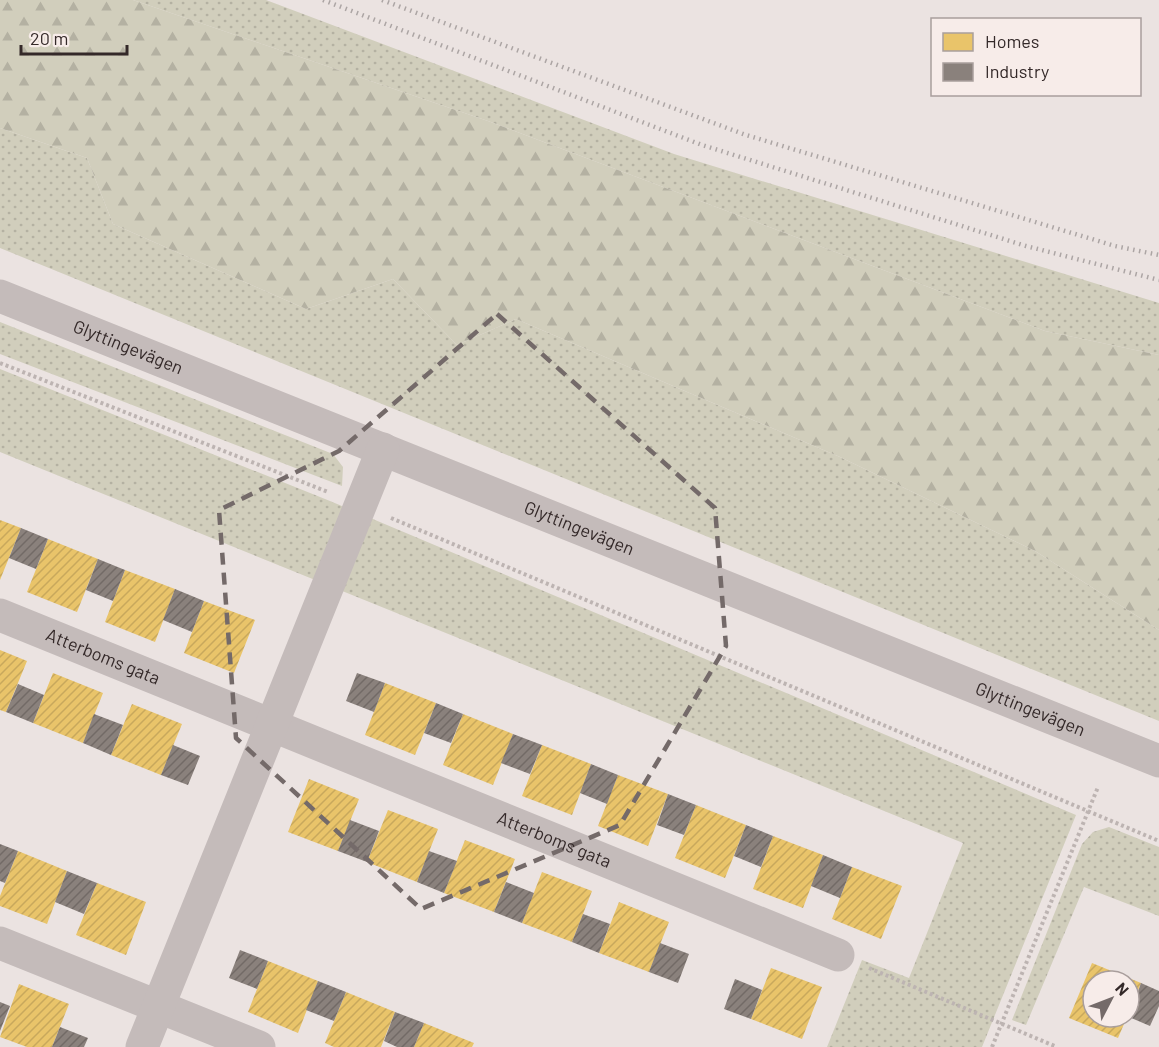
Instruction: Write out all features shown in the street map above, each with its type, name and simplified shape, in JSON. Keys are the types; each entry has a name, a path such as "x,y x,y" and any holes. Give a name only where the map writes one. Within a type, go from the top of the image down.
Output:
{"street":[{"name":"Glyttingevägen","path":"0,296 1159,761"},
{"path":"142,1047 383,449"},
{"name":"Atterboms gata","path":"0,615 838,955"},
{"path":"0,943 259,1047"}],"path":[{"path":"0,363 361,505 1159,841"},
{"path":"992,1047 1098,788"},
{"path":"838,955 1057,1047"}],"highlighted area":[{"path":"497,314 715,508 726,646 620,825 421,909 236,738 219,510 339,451"}],"green space":[{"path":"0,0 133,0 488,121 1045,331 1159,355 1159,630 1035,551 840,457 516,319 457,345 393,279 306,309 113,224 87,158 0,128"},
{"path":"133,0 266,0 674,154 1159,303 1159,355 1045,331 488,121"},
{"path":"0,128 87,158 113,224 306,309 393,279 457,345 516,319 840,457 1035,551 1159,630 1159,721 0,248"},
{"path":"0,322 333,454 343,467 342,486 0,354"},
{"path":"0,369 330,501 1076,815 982,1047 827,1047 862,960 909,978 963,843 0,452"},
{"path":"1109,827 1159,847 1159,916 1084,887 1026,1025 1012,1020 1082,844 1093,832"}],"building: Homes":[{"path":"0,520 21,528 0,580"},
{"path":"48,539 98,559 77,612 27,592"},
{"path":"125,570 175,589 155,642 105,622"},
{"path":"204,601 255,620 234,673 184,653"},
{"path":"0,650 27,661 6,712 0,710"},
{"path":"53,673 103,693 83,743 33,723"},
{"path":"385,683 436,703 415,755 365,735"},
{"path":"132,704 182,724 161,775 111,755"},
{"path":"463,714 513,734 493,785 443,765"},
{"path":"542,745 591,764 572,815 522,796"},
{"path":"618,775 668,794 648,846 598,826"},
{"path":"309,779 359,799 338,851 288,832"},
{"path":"696,805 746,825 725,878 675,858"},
{"path":"388,810 438,829 417,882 367,862"},
{"path":"773,836 823,855 803,908 753,889"},
{"path":"465,840 515,859 494,912 444,893"},
{"path":"18,851 67,871 47,924 0,906 0,896"},
{"path":"852,867 902,886 881,939 832,919"},
{"path":"542,872 592,891 572,942 522,923"},
{"path":"97,883 146,902 126,955 76,935"},
{"path":"619,902 669,922 649,972 599,953"},
{"path":"268,961 318,981 298,1033 248,1012"},
{"path":"1092,963 1107,969 1089,969"},
{"path":"771,968 822,987 802,1039 751,1019"},
{"path":"19,984 69,1004 52,1047 27,1047 0,1037"},
{"path":"1081,989 1081,1023 1069,1018"},
{"path":"346,992 395,1012 381,1047 334,1047 325,1043"},
{"path":"424,1023 474,1043 472,1047 414,1047"},
{"path":"1096,1029 1122,1029 1118,1038"}],"building: Industry":[{"path":"21,528 48,539 36,569 9,558"},
{"path":"98,559 125,570 113,601 86,590"},
{"path":"175,589 204,601 192,632 163,620"},
{"path":"357,673 385,683 374,712 346,701"},
{"path":"18,684 44,695 33,723 6,712"},
{"path":"436,703 463,714 451,743 424,733"},
{"path":"94,714 123,725 111,755 83,743"},
{"path":"513,734 542,745 530,774 501,763"},
{"path":"173,745 200,756 188,785 161,775"},
{"path":"591,764 618,775 607,804 580,793"},
{"path":"668,794 696,805 684,835 657,825"},
{"path":"350,820 379,831 367,862 338,851"},
{"path":"746,825 773,836 761,867 734,856"},
{"path":"0,844 18,851 5,883 0,881"},
{"path":"429,851 457,861 444,893 417,882"},
{"path":"823,855 852,867 840,898 811,886"},
{"path":"67,871 97,883 84,914 55,902"},
{"path":"506,882 534,893 522,923 494,912"},
{"path":"583,914 610,924 599,953 572,942"},
{"path":"660,943 689,954 678,983 649,972"},
{"path":"240,950 268,961 257,989 229,978"},
{"path":"735,979 762,990 751,1019 724,1009"},
{"path":"318,981 346,992 334,1021 306,1010"},
{"path":"1141,983 1159,991 1159,1006 1150,1026 1141,1022"},
{"path":"0,1002 10,1006 0,1031"},
{"path":"395,1012 424,1023 414,1047 397,1047 384,1041"},
{"path":"60,1027 88,1038 84,1047 52,1047"}],"railway":[{"path":"323,0 702,145 1026,246 1159,280"},
{"path":"382,0 746,135 1115,246 1159,255"}]}
